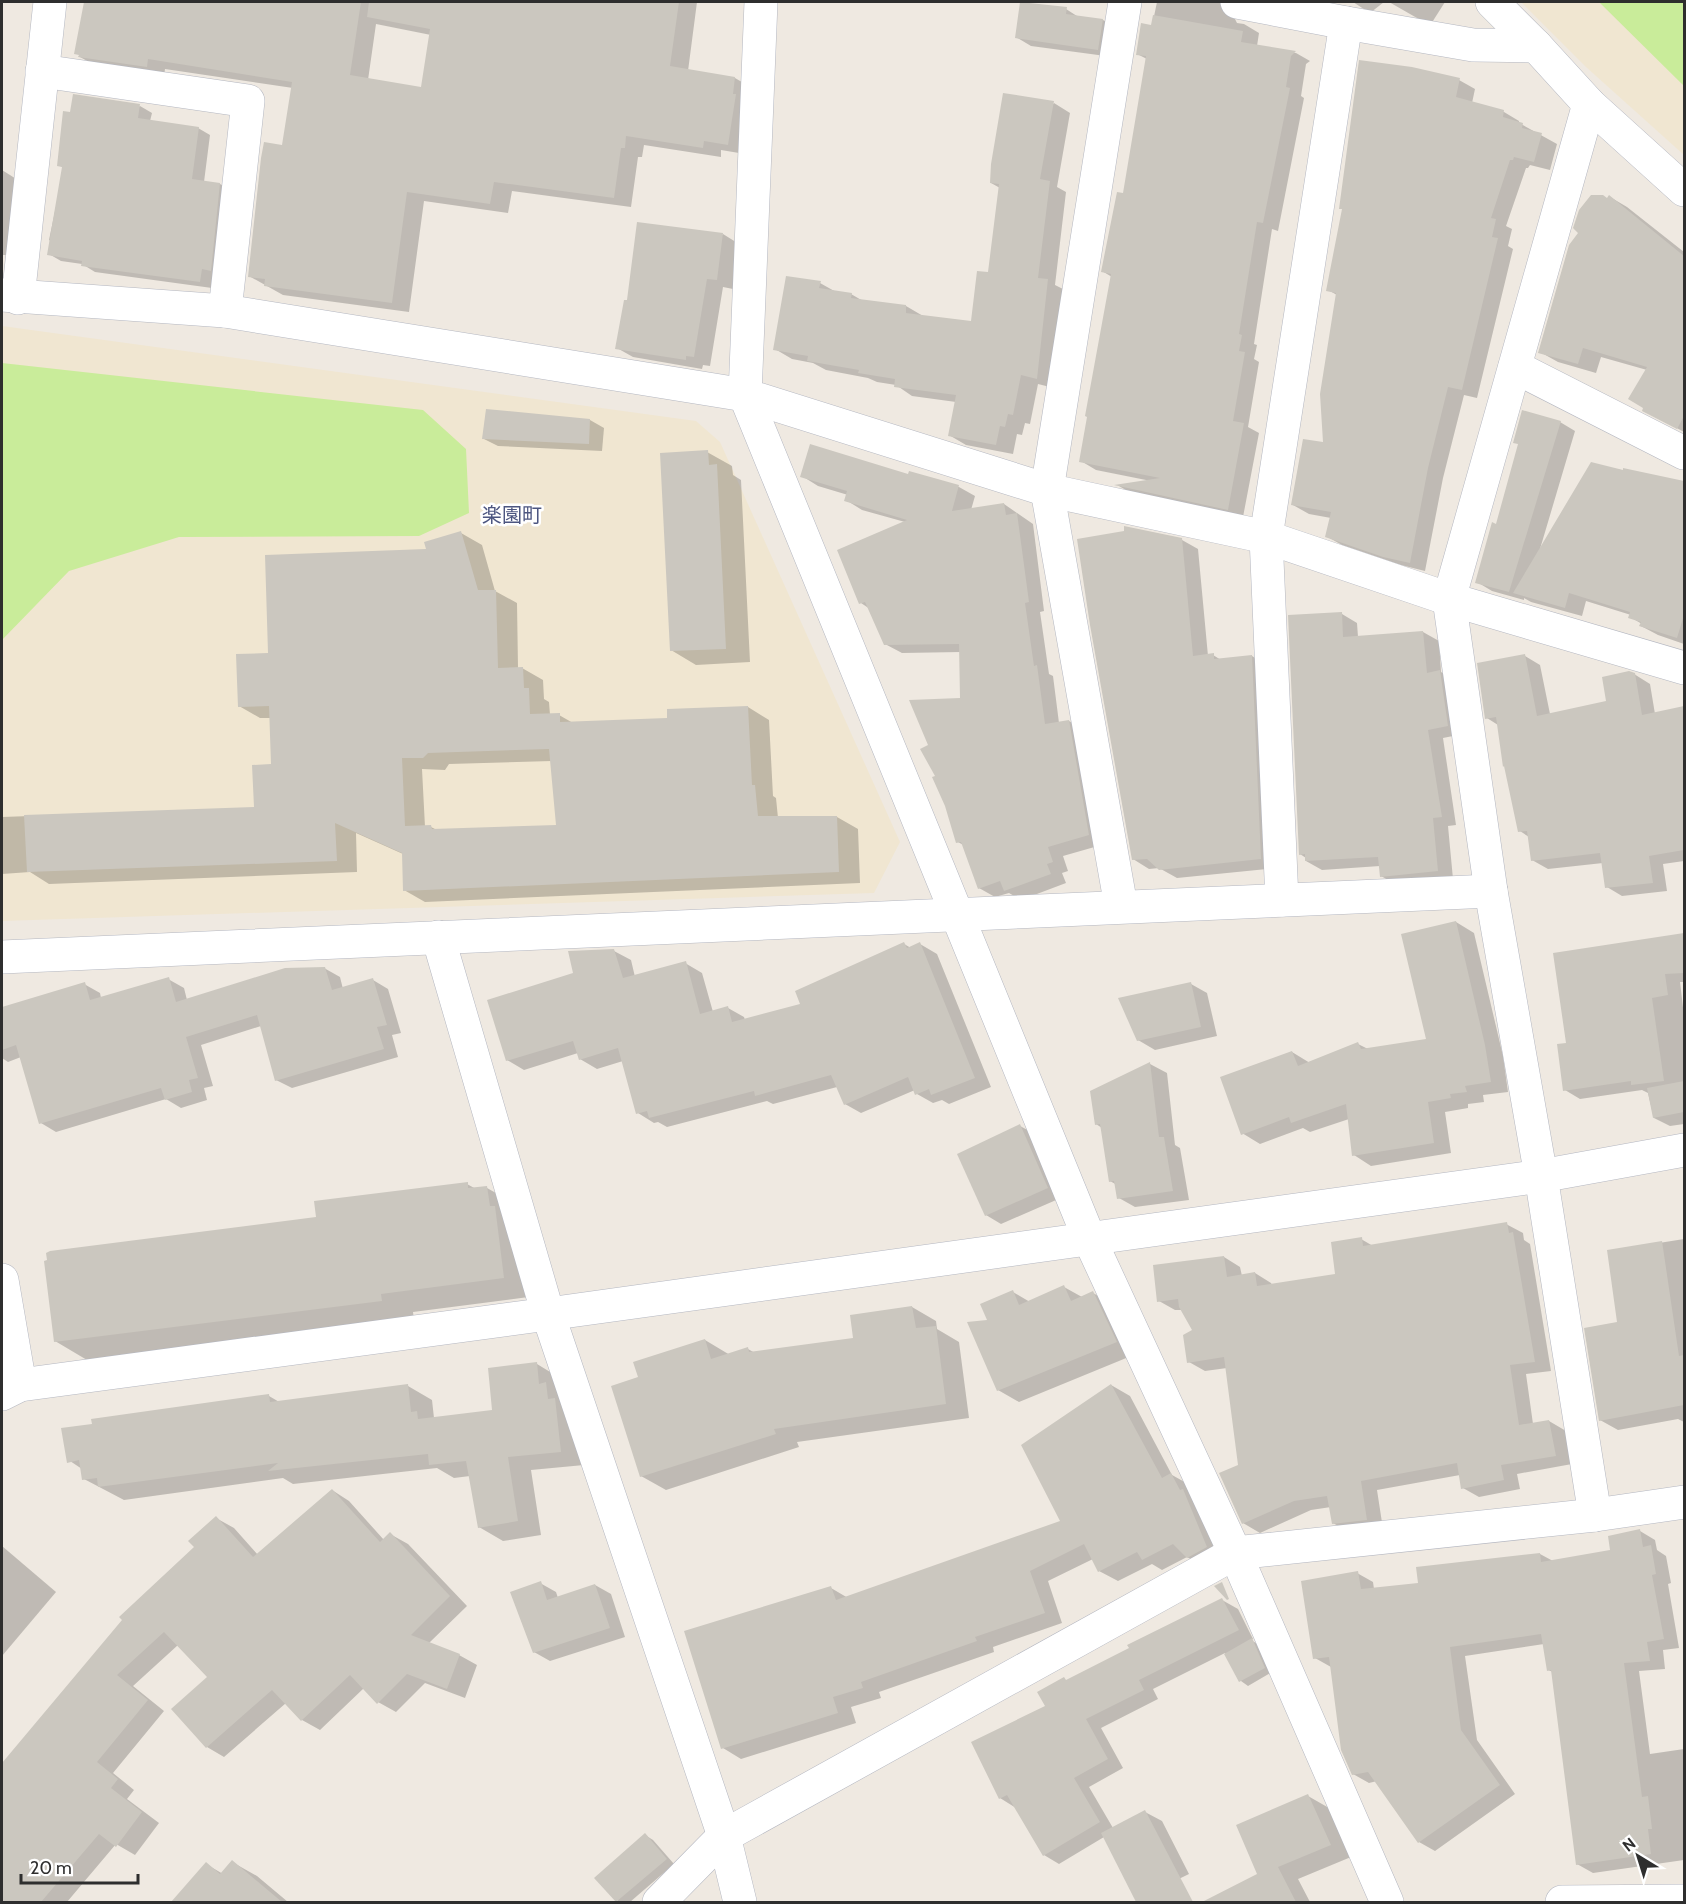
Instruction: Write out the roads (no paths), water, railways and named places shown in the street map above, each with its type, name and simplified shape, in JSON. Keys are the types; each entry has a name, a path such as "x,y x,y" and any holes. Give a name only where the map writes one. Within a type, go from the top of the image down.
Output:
{"street":[{"path":"50,2 10,296 225,311 745,395 1047,490 1266,537 1449,599 1684,668"},
{"path":"761,2 745,395 1089,1238 1235,1553 1388,1902"},
{"path":"1121,906 1047,490 1125,2"},
{"path":"1237,2 1473,45 1536,46"},
{"path":"1492,2 1589,104 1684,190"},
{"path":"1282,900 1266,537 1346,23"},
{"path":"42,71 248,101 225,311"},
{"path":"1589,104 1449,599 1491,891 1541,1176 1595,1515"},
{"path":"1515,367 1684,453"},
{"path":"2,957 1491,891"},
{"path":"438,937 548,1314 724,1836 740,1902"},
{"path":"2,1280 11,1389 1541,1176 1684,1150"},
{"path":"659,1902 724,1836 1235,1553 1595,1515 1684,1502"},
{"path":"1562,1902 1684,1901"}],"district":[{"name":"楽園町","path":"512,515"}]}
